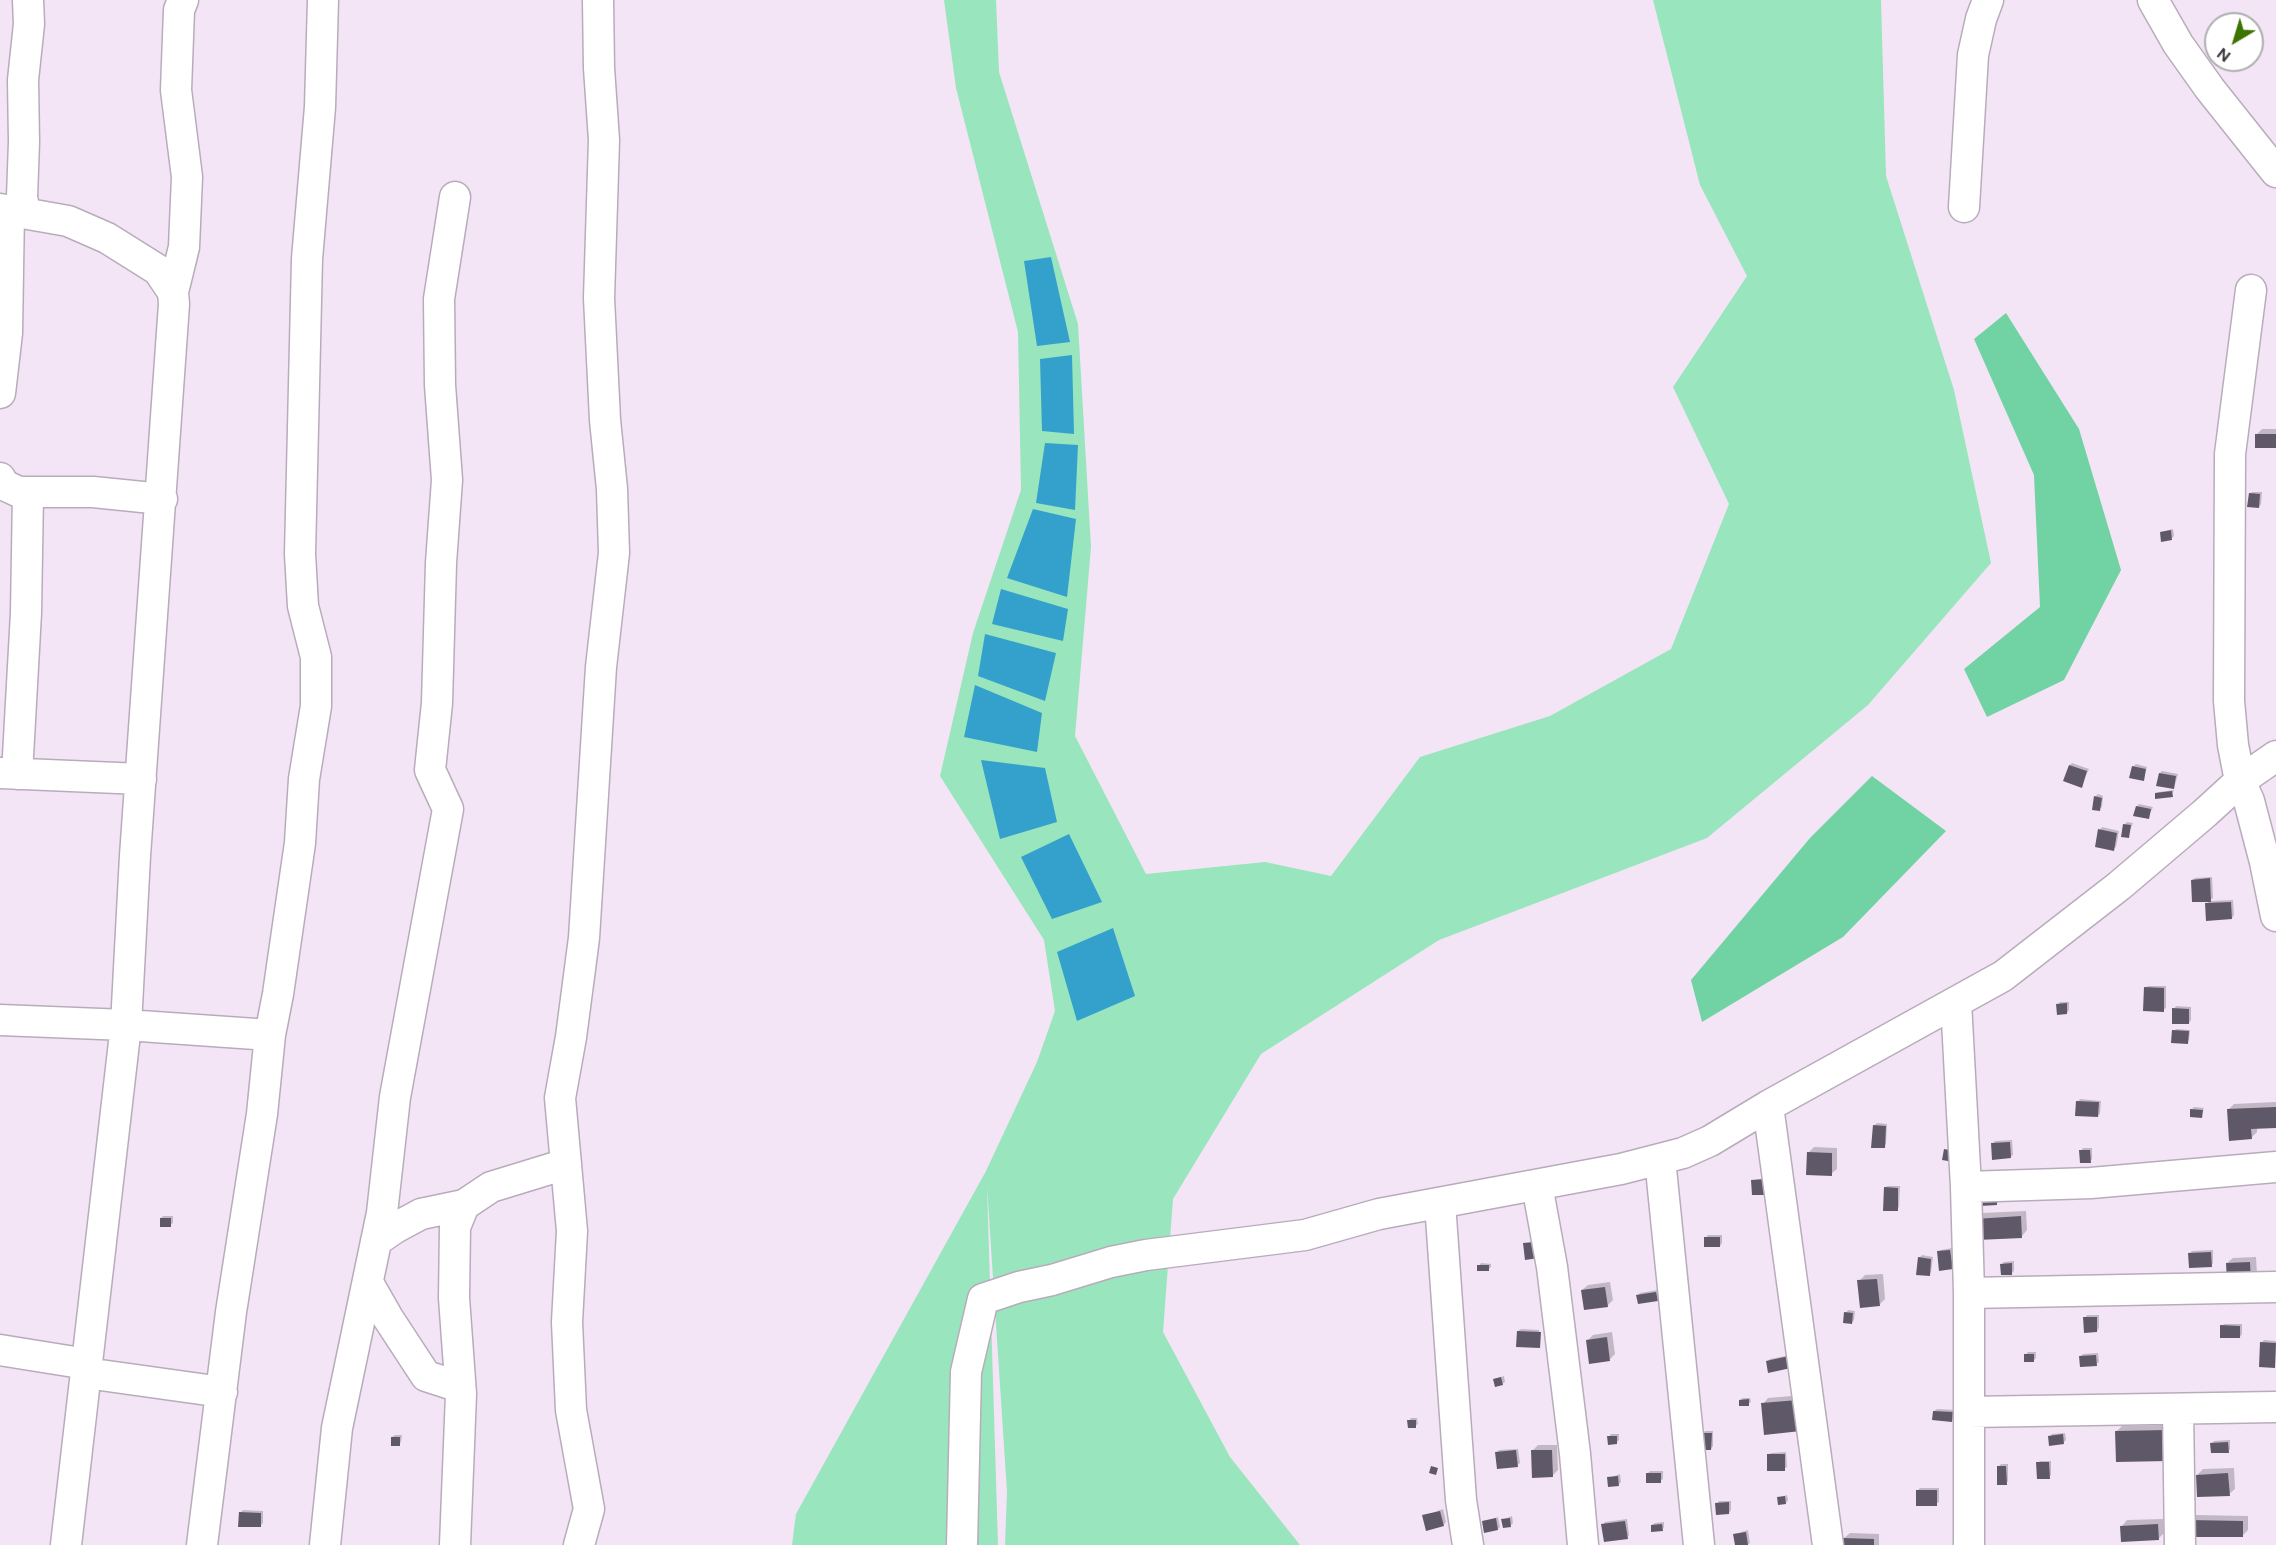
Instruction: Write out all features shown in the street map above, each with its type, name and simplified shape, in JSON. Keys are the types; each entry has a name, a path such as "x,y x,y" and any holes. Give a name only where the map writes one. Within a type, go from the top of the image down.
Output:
{"street":[{"path":"0,393 7,333 11,211 22,197 23,80 29,24 28,0"},
{"path":"66,1545 126,1025 141,779 162,499 173,292 184,247 186,189 184,145 176,90 179,10 183,0"},
{"path":"202,1545 231,1312 262,1114 270,1035 300,843 304,779 316,706 316,657 303,606 300,554 307,259 320,107 323,0"},
{"path":"579,1545 589,1509 571,1410 567,1322 572,1231 560,1098 571,1037 584,938 602,667 614,553 599,298 604,140 599,68 598,0"},
{"path":"1964,207 1973,55 1988,0"},
{"path":"2153,0 2178,44 2210,89 2276,172"},
{"path":"325,1545 337,1428 382,1212 395,1097 448,809 430,770 437,704 441,563 447,480 440,385 439,299 455,196"},
{"path":"11,211 68,221 107,238 158,270 173,292"},
{"path":"2250,290 2230,454 2229,701 2233,745 2240,781 2270,861 2276,916"},
{"path":"0,478 4,485 18,492 93,492 162,499"},
{"path":"28,493 26,613 8,773 141,779"},
{"path":"962,1545 966,1372 983,1299 1018,1287 1052,1280 1111,1262 1146,1255 1305,1235 1379,1214 1621,1169 1683,1152 1710,1141 1768,1106 2003,976 2074,923 2240,781 2276,756"},
{"path":"1956,1002 1969,1293 1969,1545"},
{"path":"0,1020 126,1025 270,1035"},
{"path":"1768,1106 1828,1545"},
{"path":"1660,1159 1699,1545"},
{"path":"376,1241 394,1228 421,1214 464,1205 491,1187 566,1164"},
{"path":"1966,1187 2091,1183 2276,1167"},
{"path":"1537,1185 1552,1267 1575,1454 1583,1545"},
{"path":"1440,1203 1461,1500 1468,1545"},
{"path":"455,1545 460,1387 454,1298 455,1227 464,1205"},
{"path":"368,1283 426,1376 460,1387"},
{"path":"1969,1293 2276,1287"},
{"path":"0,1350 86,1369 222,1392"},
{"path":"1969,1412 2276,1407"},
{"path":"2178,1408 2180,1545"}],"green space":[{"path":"944,0 996,0 999,72 1078,324 1091,547 1075,736 1146,874 1265,862 1331,876 1420,757 1550,716 1671,649 1729,504 1673,387 1747,276 1700,185 1653,0 1881,0 1886,176 1954,390 1991,563 1868,705 1707,838 1439,940 1261,1054 1173,1199 1163,1332 1230,1457 1300,1545 1005,1545 1007,1492 987,1186 998,1545 792,1545 796,1514 986,1171 1037,1062 1055,1011 1044,940 940,776 973,633 1021,490 1018,332 956,88"},
{"path":"2006,313 2079,429 2121,570 2064,680 1987,717 1964,669 2040,607 2034,475 1974,339"},
{"path":"1872,776 1946,831 1843,937 1702,1022 1691,980 1810,838"}],"water":[{"path":"1051,257 1070,342 1037,346 1024,261"},
{"path":"1072,355 1074,434 1042,431 1040,359"},
{"path":"1045,443 1078,445 1075,510 1036,503"},
{"path":"1033,509 1076,519 1067,597 1007,578"},
{"path":"1001,589 1068,609 1063,641 992,624"},
{"path":"985,634 1056,653 1045,701 978,676"},
{"path":"975,685 1042,713 1037,752 964,737"},
{"path":"981,760 1045,768 1057,822 1000,839"},
{"path":"1069,834 1102,902 1052,919 1021,857"},
{"path":"1113,928 1135,996 1077,1021 1057,952"}],"building":[{"path":"2255,434 2276,434 2276,448 2255,448"},
{"path":"2249,493 2260,494 2259,508 2247,507"},
{"path":"2171,530 2172,540 2161,542 2160,532"},
{"path":"2069,765 2087,771 2082,788 2063,781"},
{"path":"2132,766 2146,769 2144,781 2129,778"},
{"path":"2159,773 2176,776 2174,789 2156,786"},
{"path":"2172,791 2173,797 2155,799 2155,793"},
{"path":"2094,796 2102,798 2100,811 2092,810"},
{"path":"2136,806 2151,809 2149,819 2133,816"},
{"path":"2123,824 2131,825 2129,838 2121,837"},
{"path":"2098,829 2117,833 2114,851 2095,847"},
{"path":"2210,878 2211,902 2192,902 2191,880"},
{"path":"2231,902 2232,919 2206,921 2205,903"},
{"path":"2144,987 2164,988 2164,1012 2143,1011"},
{"path":"2067,1003 2067,1014 2057,1015 2056,1004"},
{"path":"2172,1008 2189,1009 2189,1024 2172,1024"},
{"path":"2172,1030 2189,1031 2188,1044 2171,1043"},
{"path":"2076,1101 2099,1102 2098,1117 2075,1116"},
{"path":"2276,1107 2276,1128 2251,1129 2252,1139 2229,1141 2227,1109"},
{"path":"2190,1109 2203,1110 2202,1118 2190,1117"},
{"path":"1873,1125 1886,1126 1885,1148 1871,1148"},
{"path":"2010,1142 2011,1158 1992,1160 1991,1143"},
{"path":"1944,1149 1955,1151 1954,1162 1942,1160"},
{"path":"2079,1150 2090,1150 2091,1163 2080,1163"},
{"path":"1807,1152 1832,1153 1832,1176 1806,1175"},
{"path":"1764,1179 1765,1195 1752,1195 1751,1180"},
{"path":"1884,1187 1898,1188 1898,1211 1883,1211"},
{"path":"1979,1196 1997,1196 1997,1205 1980,1206"},
{"path":"2021,1216 2022,1238 1977,1240 1975,1219"},
{"path":"160,1218 171,1218 171,1227 160,1227"},
{"path":"1704,1237 1720,1237 1720,1247 1704,1247"},
{"path":"1545,1241 1546,1257 1525,1260 1523,1243"},
{"path":"1950,1250 1953,1269 1939,1271 1937,1251"},
{"path":"2211,1252 2212,1267 2189,1268 2188,1253"},
{"path":"1918,1257 1931,1259 1930,1276 1916,1275"},
{"path":"2250,1262 2251,1282 2227,1283 2226,1263"},
{"path":"2012,1263 2012,1275 2001,1275 2000,1264"},
{"path":"1477,1265 1489,1265 1489,1271 1477,1271"},
{"path":"1877,1279 1880,1306 1860,1308 1857,1280"},
{"path":"1605,1287 1608,1307 1584,1310 1581,1290"},
{"path":"1656,1292 1658,1301 1638,1304 1636,1295"},
{"path":"1844,1312 1853,1313 1852,1324 1843,1323"},
{"path":"2083,1317 2097,1317 2097,1332 2084,1333"},
{"path":"2220,1325 2240,1326 2240,1338 2220,1338"},
{"path":"1517,1331 1541,1332 1540,1348 1516,1347"},
{"path":"1607,1337 1610,1361 1589,1364 1586,1340"},
{"path":"2260,1342 2276,1343 2275,1368 2259,1367"},
{"path":"2024,1354 2034,1354 2034,1362 2024,1362"},
{"path":"2096,1355 2097,1366 2080,1367 2079,1356"},
{"path":"1789,1356 1791,1368 1768,1373 1766,1361"},
{"path":"1501,1377 1503,1385 1495,1387 1493,1379"},
{"path":"1749,1399 1749,1406 1739,1406 1739,1400"},
{"path":"1798,1400 1801,1431 1764,1435 1761,1403"},
{"path":"1933,1411 1953,1412 1952,1422 1932,1420"},
{"path":"1407,1420 1416,1420 1416,1428 1408,1428"},
{"path":"2168,1430 2168,1461 2116,1462 2115,1431"},
{"path":"1701,1433 1712,1433 1711,1450 1701,1450"},
{"path":"2063,1434 2064,1444 2049,1446 2048,1436"},
{"path":"1607,1436 1617,1436 1617,1444 1608,1445"},
{"path":"391,1437 400,1437 400,1446 391,1446"},
{"path":"2228,1442 2229,1453 2211,1453 2210,1443"},
{"path":"1516,1450 1518,1467 1497,1469 1495,1452"},
{"path":"1531,1450 1552,1450 1553,1477 1532,1478"},
{"path":"1767,1454 1785,1454 1785,1471 1767,1471"},
{"path":"2036,1462 2049,1462 2050,1479 2037,1479"},
{"path":"1431,1466 1438,1468 1436,1475 1429,1473"},
{"path":"1997,1466 2006,1466 2007,1485 1997,1485"},
{"path":"1646,1473 1661,1473 1661,1483 1646,1483"},
{"path":"2228,1473 2230,1496 2197,1497 2196,1475"},
{"path":"1618,1476 1619,1486 1608,1487 1607,1477"},
{"path":"1916,1490 1937,1490 1937,1506 1916,1506"},
{"path":"1785,1496 1786,1504 1778,1505 1777,1497"},
{"path":"1729,1502 1729,1514 1716,1515 1715,1503"},
{"path":"1440,1511 1444,1526 1426,1531 1422,1515"},
{"path":"239,1512 261,1513 261,1527 238,1527"},
{"path":"1496,1518 1498,1530 1484,1533 1482,1521"},
{"path":"1510,1518 1511,1527 1503,1528 1501,1519"},
{"path":"2189,1520 2243,1521 2243,1537 2188,1537"},
{"path":"1625,1521 1628,1539 1604,1542 1601,1524"},
{"path":"1662,1524 1663,1531 1651,1532 1651,1525"},
{"path":"2158,1524 2159,1540 2121,1542 2120,1526"},
{"path":"1746,1532 1748,1545 1735,1545 1733,1534"},
{"path":"1843,1538 1874,1539 1874,1545 1843,1545"}]}
